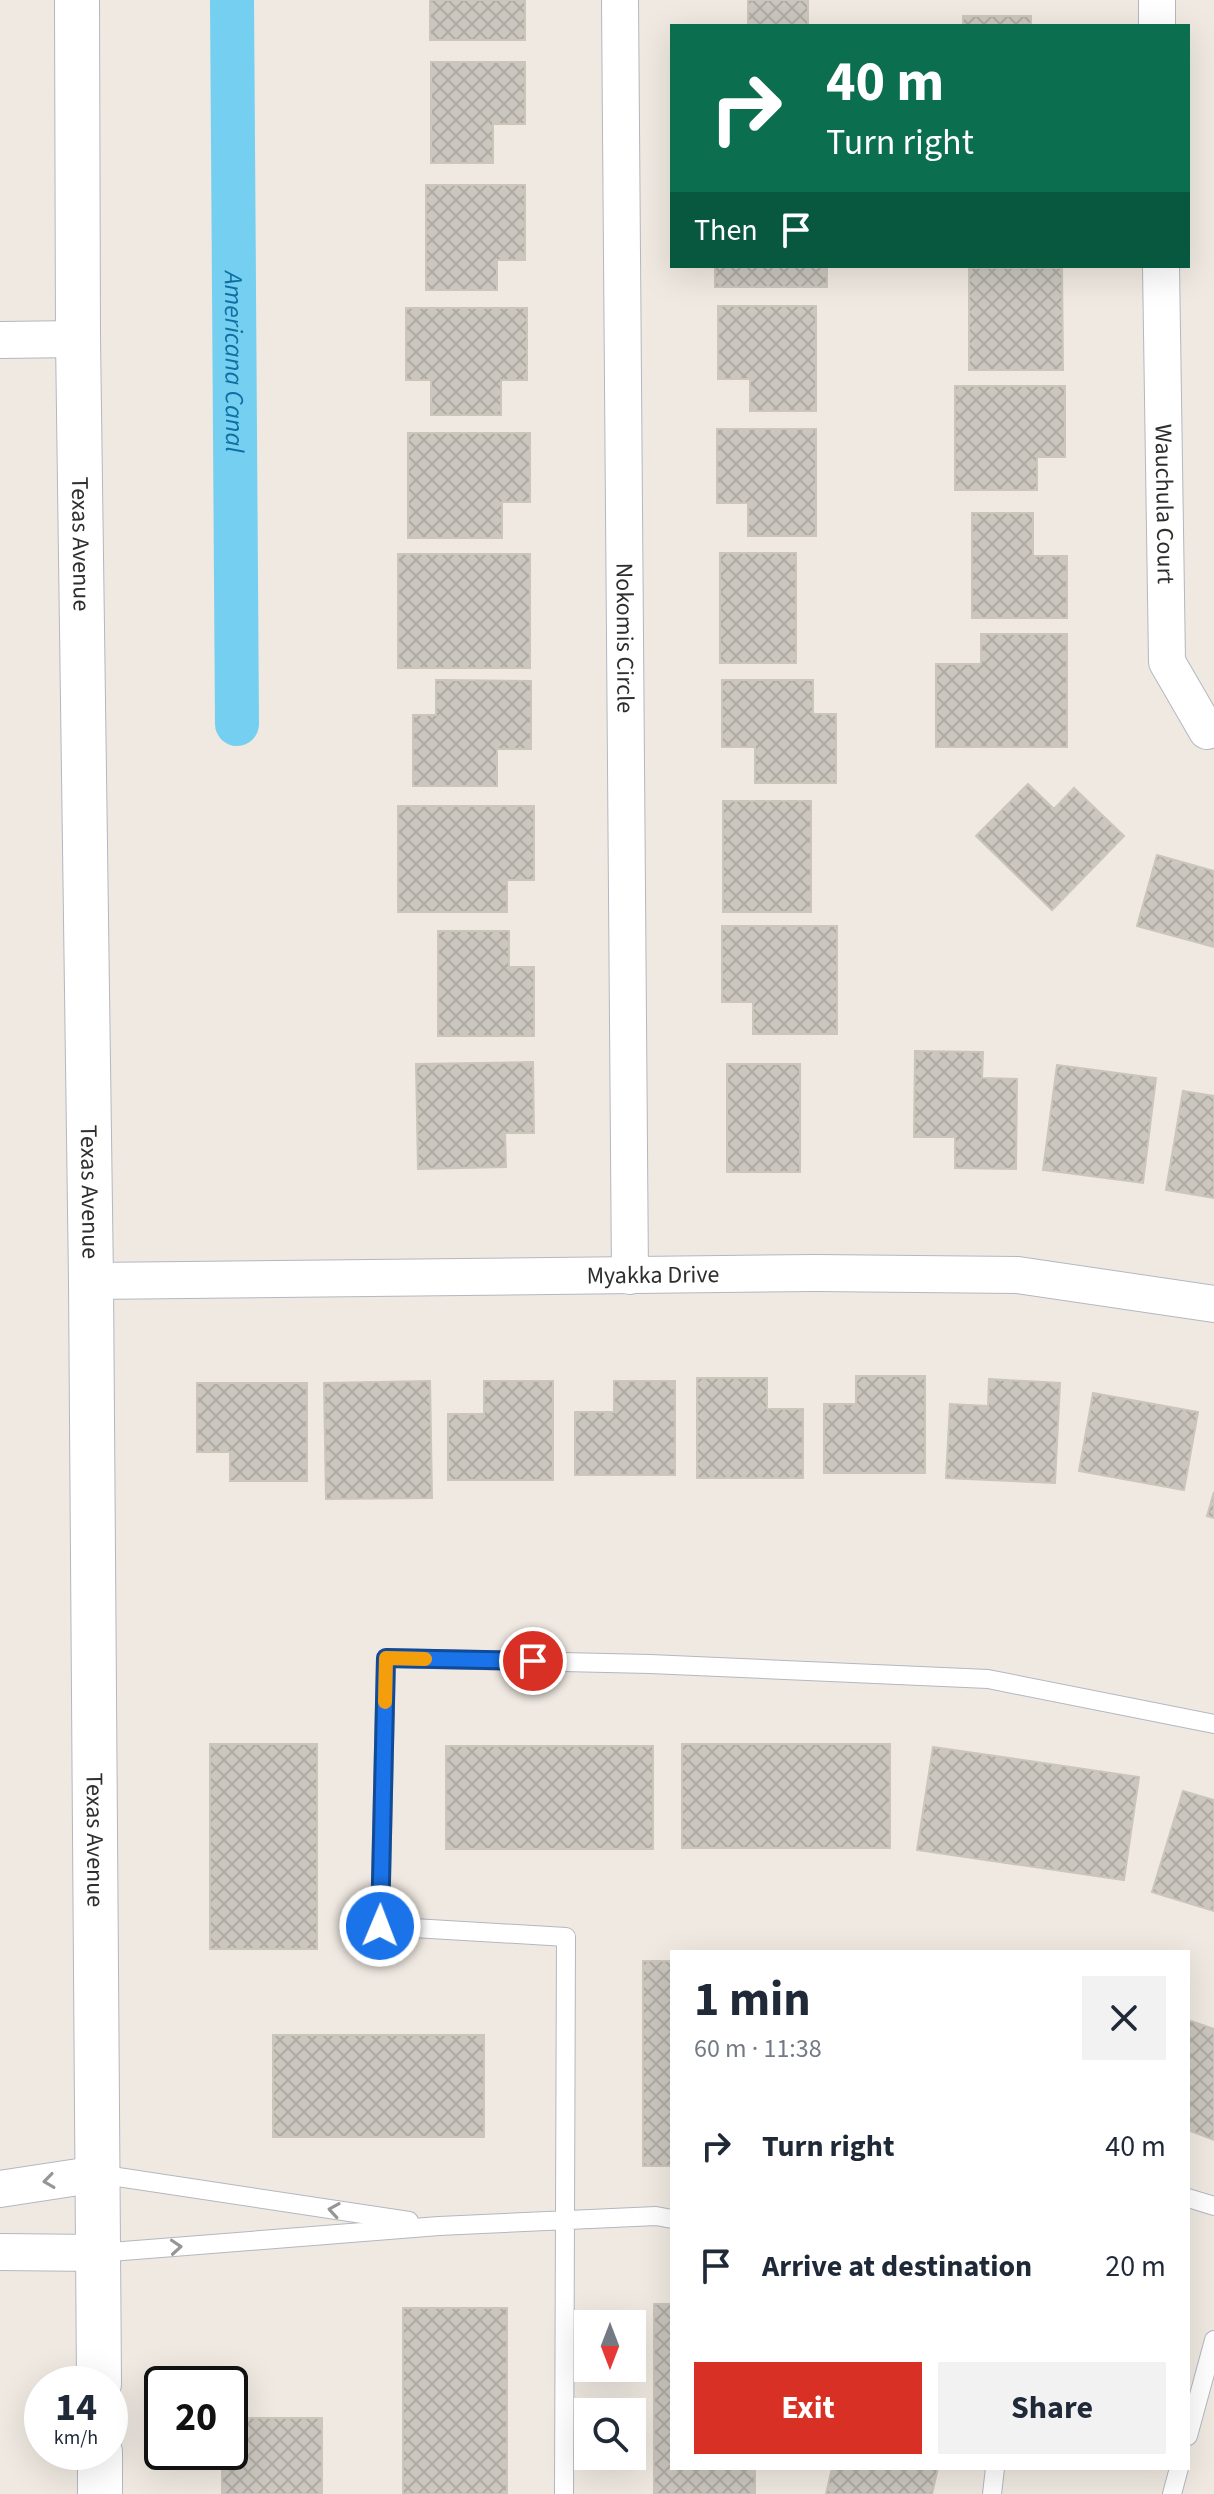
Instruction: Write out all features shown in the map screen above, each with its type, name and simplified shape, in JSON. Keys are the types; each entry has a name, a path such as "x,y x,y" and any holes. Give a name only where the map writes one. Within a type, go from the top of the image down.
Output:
{"street":[{"name":"Texas Avenue","path":"77,0 99,2366"},
{"name":"Nokomis Circle","path":"620,0 630,1276"},
{"path":"1157,0 1157,24"},
{"name":"Wauchula Court","path":"1161,268 1167,662 1207,731"},
{"path":"0,340 78,339"},
{"name":"Myakka Drive","path":"91,1281 816,1273 1018,1275 1214,1304"},
{"path":"0,2189 98,2174"},
{"path":"0,2252 98,2253"},
{"path":"100,2470 100,2494"}],"lane":[{"path":"564,2494 566,1937 380,1926 386,1658 650,1664 988,1679 1214,1724"},
{"path":"98,2174 439,2226"},
{"path":"1190,2199 1214,2206"},
{"path":"98,2253 439,2226 656,2216 670,2219"},
{"path":"1190,2429 1214,2340"},
{"path":"992,2494 995,2470"},
{"path":"1172,2494 1178,2470"}],"building":[{"path":"430,0 525,0 525,40 430,40"},
{"path":"748,0 808,0 808,24 748,24"},
{"path":"963,16 1031,16 1031,24 963,24"},
{"path":"431,62 525,62 525,124 493,124 493,163 431,163"},
{"path":"426,185 525,185 525,260 497,260 497,290 426,290"},
{"path":"715,268 827,268 827,287 715,287"},
{"path":"969,268 1062,268 1063,370 969,370"},
{"path":"718,306 816,306 816,411 750,411 750,379 718,379"},
{"path":"406,308 527,308 527,380 501,380 501,415 431,415 431,380 406,380"},
{"path":"955,386 1065,386 1065,457 1037,457 1037,490 955,490"},
{"path":"717,429 816,429 816,536 748,536 748,503 717,503"},
{"path":"408,433 530,433 530,502 502,502 502,538 408,538"},
{"path":"972,513 1033,513 1033,556 1067,556 1067,618 972,618"},
{"path":"720,553 796,553 796,663 720,663"},
{"path":"398,554 530,554 530,668 398,668"},
{"path":"981,634 1067,634 1067,747 936,747 936,664 981,664"},
{"path":"436,680 531,681 531,749 497,749 497,786 413,786 413,715 436,715"},
{"path":"722,680 813,680 813,714 836,714 836,783 755,783 755,747 722,747"},
{"path":"1028,784 1054,809 1074,788 1124,836 1052,910 976,836"},
{"path":"723,801 811,801 811,912 723,912"},
{"path":"398,806 534,806 534,880 507,880 507,912 398,912"},
{"path":"1157,855 1214,871 1214,947 1137,926"},
{"path":"722,926 837,926 837,1034 753,1034 753,1002 722,1002"},
{"path":"438,931 509,931 509,967 534,967 534,1036 438,1036"},
{"path":"915,1051 983,1052 982,1078 1017,1079 1016,1169 955,1168 955,1137 914,1137"},
{"path":"533,1062 534,1133 505,1133 506,1167 418,1169 416,1064"},
{"path":"727,1064 800,1064 800,1172 727,1172"},
{"path":"1057,1065 1156,1078 1143,1183 1043,1170"},
{"path":"1183,1091 1214,1096 1214,1198 1166,1190"},
{"path":"856,1376 925,1376 925,1473 824,1473 824,1404 856,1404"},
{"path":"697,1378 767,1378 767,1409 803,1409 803,1478 697,1478"},
{"path":"989,1379 1060,1383 1055,1483 946,1478 950,1404 988,1406"},
{"path":"430,1381 432,1498 326,1499 324,1383"},
{"path":"484,1381 553,1381 553,1480 448,1480 448,1414 484,1414"},
{"path":"614,1381 675,1381 675,1475 575,1475 575,1412 614,1412"},
{"path":"197,1383 307,1383 307,1481 230,1481 230,1452 197,1452"},
{"path":"1093,1393 1198,1412 1184,1490 1079,1471"},
{"path":"1214,1492 1214,1518 1207,1516"},
{"path":"210,1744 317,1744 317,1949 210,1949"},
{"path":"682,1744 890,1744 890,1848 682,1848"},
{"path":"446,1746 653,1746 653,1849 446,1849"},
{"path":"933,1747 1139,1777 1124,1880 917,1850"},
{"path":"1183,1791 1214,1800 1214,1911 1152,1892"},
{"path":"643,1961 670,1961 670,2166 643,2166"},
{"path":"1190,2021 1214,2029 1214,2140 1190,2131"},
{"path":"273,2035 484,2035 484,2137 273,2137"},
{"path":"654,2304 670,2304 670,2470 755,2470 755,2494 654,2494"},
{"path":"403,2308 507,2308 507,2494 403,2494"},
{"path":"248,2418 322,2418 322,2494 222,2494 222,2470 248,2470"},
{"path":"832,2470 938,2470 932,2494 826,2494"}],"waterway":[{"name":"Americana Canal","path":"232,0 237,724"}],"slow traffic":[{"path":"385,1702 386,1658 425,1659"}],"route":[{"path":"380,1926 386,1658 533,1661"}]}
